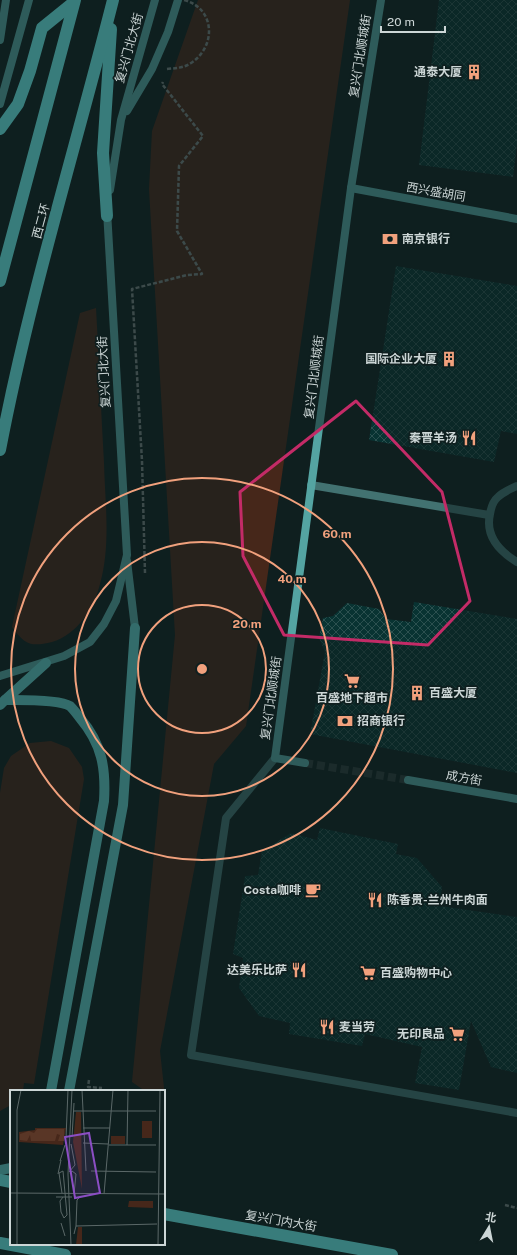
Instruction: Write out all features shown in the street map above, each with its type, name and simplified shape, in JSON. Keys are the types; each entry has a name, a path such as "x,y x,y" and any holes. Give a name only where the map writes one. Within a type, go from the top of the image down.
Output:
{"highway":[{"path":"0,129 18,104 30,71 42,28 74,1"},
{"name":"西二环","path":"0,280 74,1"},
{"path":"107,216 103,153 113,1"},
{"name":"西二环","path":"0,450 32,308 113,1"},
{"path":"0,1180 10,1182"},
{"name":"复兴门内大街","path":"165,1214 392,1255"},
{"path":"0,1243 10,1245"},
{"path":"11,1245 65,1255"}],"main road":[{"path":"69,1090 123,805 135,628"},
{"path":"3,703 46,663"},
{"path":"3,703 38,700 69,706 90,730 100,751 106,775 104,801 51,1090"},
{"path":"0,1170 10,1168"}],"street":[{"path":"0,40 6,0"},
{"path":"0,104 29,0"},
{"name":"复兴门北大街","path":"0,676 46,663 64,656 90,642 104,624 116,601 127,555 107,216 112,166 121,120 155,0"},
{"path":"121,120 152,69 168,32 178,0"},
{"name":"复兴门北顺城街","path":"275,758 350,188 381,0"},
{"name":"西兴盛胡同","path":"350,188 517,219"},
{"path":"127,555 135,628"},
{"path":"275,758 305,763"},
{"name":"成方街","path":"408,780 517,799"}],"lane":[{"path":"312,485 489,515"},
{"path":"517,486 497,498 491,507 489,515 489,526 495,542 500,550 517,562"},
{"path":"275,758 226,818 191,1055 517,1113"}],"path":[{"path":"167,69 181,67 191,63 200,55 207,44 209,34 207,18 199,6 184,0"},
{"path":"187,7 189,0"},
{"path":"166,74 169,62"},
{"path":"145,580 142,461 132,288 187,274 202,274 177,231 179,166 204,136 162,84 164,79"},
{"path":"89,1079 88,1087 102,1088"},
{"path":"505,1205 517,1208"}],"highlighted area":[{"path":"356,401 442,492 470,601 428,645 284,635 243,556 240,492"}],"shaded area":[{"path":"198,0 350,0 246,726 214,764 160,1051 164,1090 144,1090 132,1082 175,635 149,189 152,131"},
{"path":"96,308 106,508 106,539 103,569 97,593 89,611 77,627 61,638 52,642 45,644 34,644 21,638 12,627 80,313"},
{"path":"51,741 69,748 82,767 84,779 34,1084 24,1083 23,1090 10,1090 10,1106 0,1111 0,793 4,768 11,756 30,743"}],"building":[{"name":"通泰大厦","path":"439,0 517,0 517,144 513,177 419,165"},
{"name":"国际企业大厦","path":"396,266 517,286 517,434 501,431 494,462 369,440"},
{"name":"百盛大厦","path":"414,602 517,619 517,773 310,734 325,652 319,638 323,618 333,616 347,603 379,609 386,619 411,622"},
{"name":"百盛购物中心","path":"320,828 398,844 396,854 417,858 442,887 440,906 517,917 517,1073 491,1067 471,1021 459,1090 415,1083 422,1047 365,1034 362,1046 289,1034 290,1023 259,1016 239,988 243,958 233,954 245,876 258,875 262,851 291,833 317,840"}],"tunnel":[{"path":"305,763 408,780"}],"place":[{"name":"通泰大厦","path":"474,72"},
{"name":"南京银行","path":"390,239"},
{"name":"国际企业大厦","path":"449,359"},
{"name":"秦晋羊汤","path":"469,438"},
{"name":"百盛地下超市","path":"352,681"},
{"name":"百盛大厦","path":"417,693"},
{"name":"招商银行","path":"345,721"},
{"name":"Costa咖啡","path":"313,890"},
{"name":"陈香贵-兰州牛肉面","path":"375,900"},
{"name":"达美乐比萨","path":"299,970"},
{"name":"百盛购物中心","path":"368,973"},
{"name":"麦当劳","path":"327,1027"},
{"name":"无印良品","path":"457,1034"}]}
